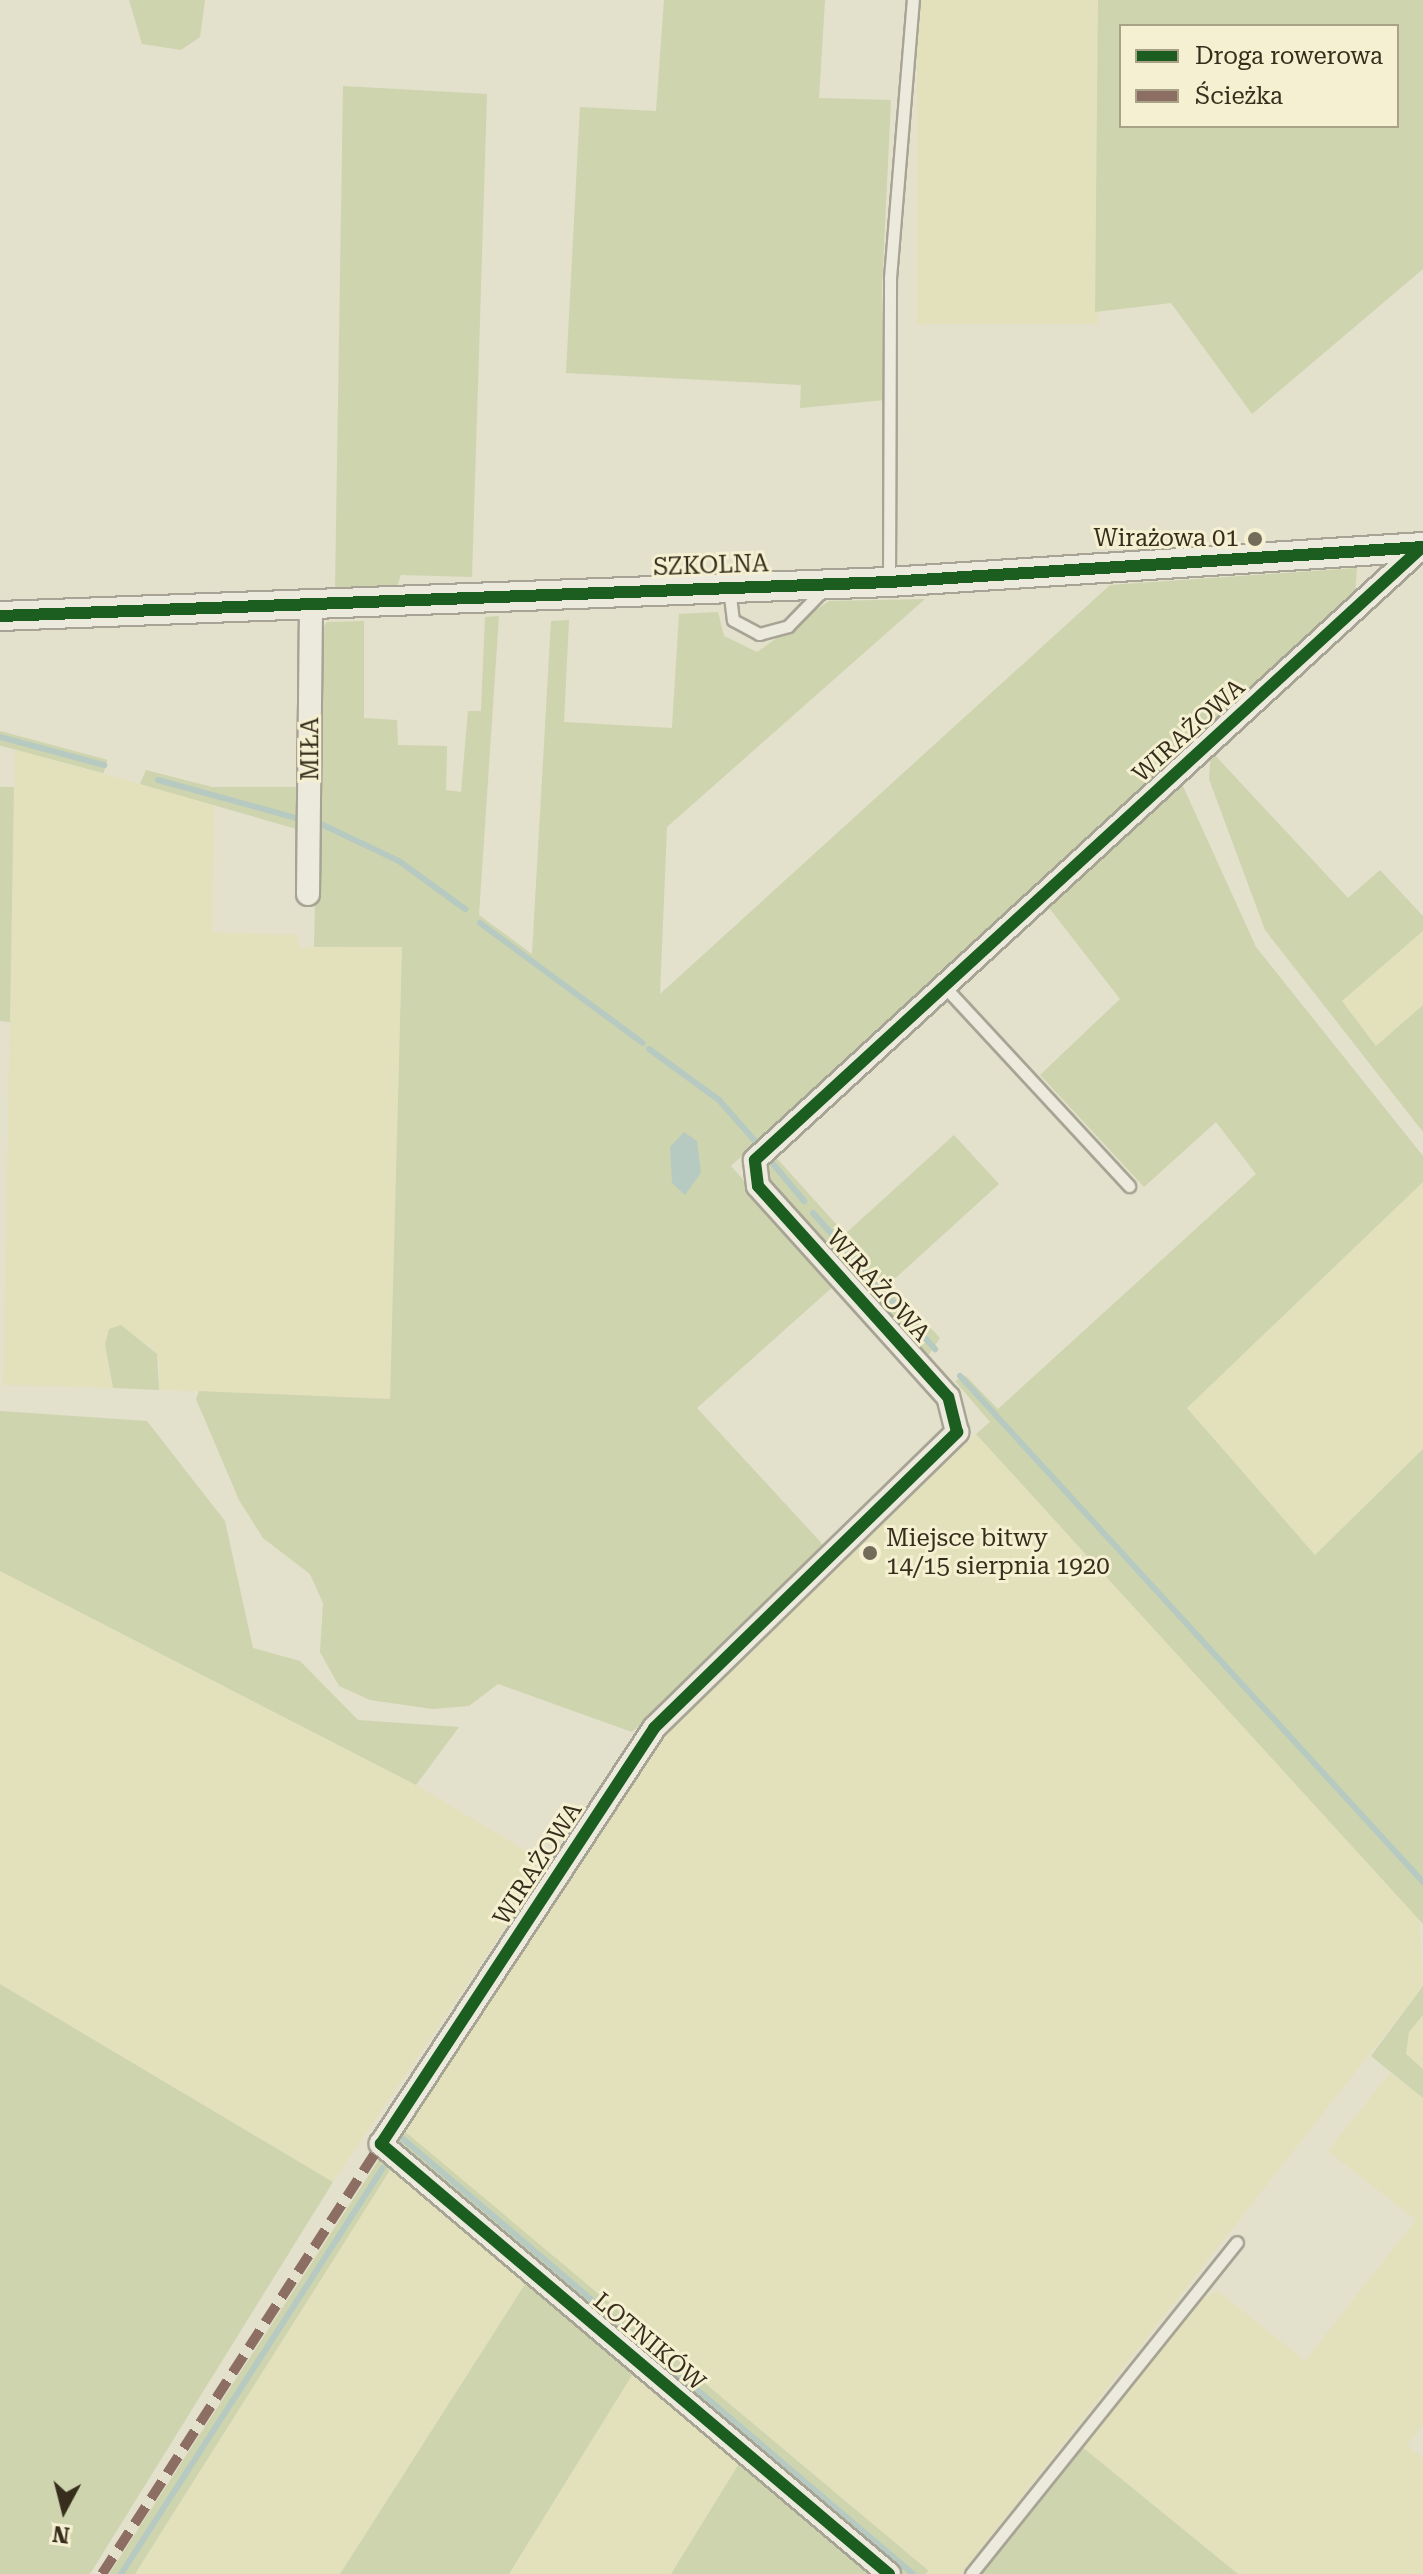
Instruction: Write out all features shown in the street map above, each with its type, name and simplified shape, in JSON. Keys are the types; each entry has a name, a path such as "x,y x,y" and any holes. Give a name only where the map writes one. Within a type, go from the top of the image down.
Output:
{"street":[{"name":"SZKOLNA","path":"0,616 889,582 1423,547"},
{"name":"WIRAŻOWA","path":"381,2144 654,1728 954,1439 957,1411 948,1397 758,1186 754,1172 769,1140 1423,547"},
{"name":"MIŁA","path":"308,894 311,603"},
{"name":"LOTNIKÓW","path":"381,2144 889,2574"}],"lane":[{"path":"889,582 890,278 913,0"},
{"path":"729,588 733,620 759,634 788,626 828,584"},
{"path":"943,984 1129,1186"},
{"path":"971,2574 1237,2242"}],"shaded area":[{"path":"917,0 1098,0 1098,324 917,324"},
{"path":"15,749 214,805 212,932 297,935 299,948 402,946 390,1399 159,1390 160,1363 150,1344 107,1363 113,1388 3,1385"},
{"path":"1423,931 1423,1005 1376,1046 1342,1001"},
{"path":"684,1132 697,1141 701,1173 685,1195 672,1183 670,1147"},
{"path":"1423,1182 1423,1449 1315,1555 1187,1408"},
{"path":"976,1434 1419,1918 1423,1986 961,2574 925,2574 402,2129 662,1732"},
{"path":"0,1571 416,1785 548,1864 333,2182 0,1984"},
{"path":"1423,2015 1423,2069 1405,2054 1409,2032"},
{"path":"1390,2073 1423,2098 1423,2425 1407,2445 1423,2458 1423,2574 1238,2574 1081,2446 1199,2300 1218,2291 1305,2361 1416,2220 1328,2151"},
{"path":"392,2167 527,2281 340,2574 135,2574"},
{"path":"634,2372 740,2462 671,2574 509,2574"}],"green space":[{"path":"129,0 205,0 200,37 181,50 142,44"},
{"path":"664,0 825,0 819,98 891,100 882,288 885,400 800,408 801,385 566,373 580,107 656,111"},
{"path":"1098,0 1423,0 1423,269 1252,414 1171,303 1095,312"},
{"path":"343,86 487,94 472,577 401,575 396,589 335,590"},
{"path":"1357,568 1355,597 731,1166 836,1284 697,1408 826,1548 632,1732 498,1684 469,1706 432,1709 370,1700 339,1686 320,1652 323,1603 310,1574 263,1538 239,1500 196,1399 199,1391 390,1399 402,947 314,947 321,630 327,622 364,621 364,718 397,720 398,745 447,746 446,790 461,792 468,711 481,711 485,617 499,616 479,915 532,954 551,621 569,620 564,722 672,728 679,614 718,612 724,636 757,652 829,601 925,599 667,827 660,994 1110,585"},
{"path":"0,731 107,760 104,773 0,745"},
{"path":"1211,751 1348,898 1380,870 1423,916 1423,931 1342,1001 1376,1046 1423,1005 1423,1132 1265,930 1209,779"},
{"path":"146,770 212,787 300,787 300,830 140,784"},
{"path":"1182,784 1256,947 1423,1156 1423,1182 1187,1408 1315,1555 1423,1449 1423,1924 976,1434 990,1422 955,1381 966,1376 998,1409 1256,1174 1216,1122 1144,1187 1040,1075 1120,999 1046,904"},
{"path":"0,787 14,787 10,1022 0,1021"},
{"path":"954,1135 999,1184 889,1284 940,1338 926,1359 765,1176 764,1163 773,1154 845,1234"},
{"path":"121,1325 157,1354 159,1390 113,1388 105,1344 109,1329"},
{"path":"0,1411 147,1421 225,1521 253,1648 300,1661 358,1720 459,1727 416,1785 0,1571"},
{"path":"0,1984 333,2182 90,2574 0,2574"},
{"path":"1423,1986 1423,2015 1409,2032 1406,2054 1423,2069 1423,2098 1371,2056"},
{"path":"402,2129 928,2571 925,2574 893,2574 386,2148"},
{"path":"380,2158 392,2167 135,2574 109,2574"},
{"path":"527,2281 634,2372 509,2574 340,2574"},
{"path":"1081,2446 1238,2574 978,2574"},
{"path":"740,2462 876,2574 671,2574"}],"waterway":[{"path":"0,737 104,765"},
{"path":"158,780 300,819"},
{"path":"321,824 399,861 465,909"},
{"path":"480,923 643,1043"},
{"path":"649,1049 719,1100 755,1141"},
{"path":"769,1159 804,1201"},
{"path":"813,1213 935,1349"},
{"path":"960,1376 1423,1882"},
{"path":"403,2139 913,2574"},
{"path":"121,2574 383,2168"}],"marked path":[{"path":"102,2574 381,2144"}],"cycle path":[{"path":"889,2574 381,2144 654,1728 957,1432 948,1397 758,1186 755,1160 1422,547"},
{"path":"0,616 889,582 1423,547"}],"place":[{"name":"Wirażowa 01","path":"1255,539"},
{"name":"Miejsce bitwy 14/15 sierpnia 1920","path":"870,1553"}]}
